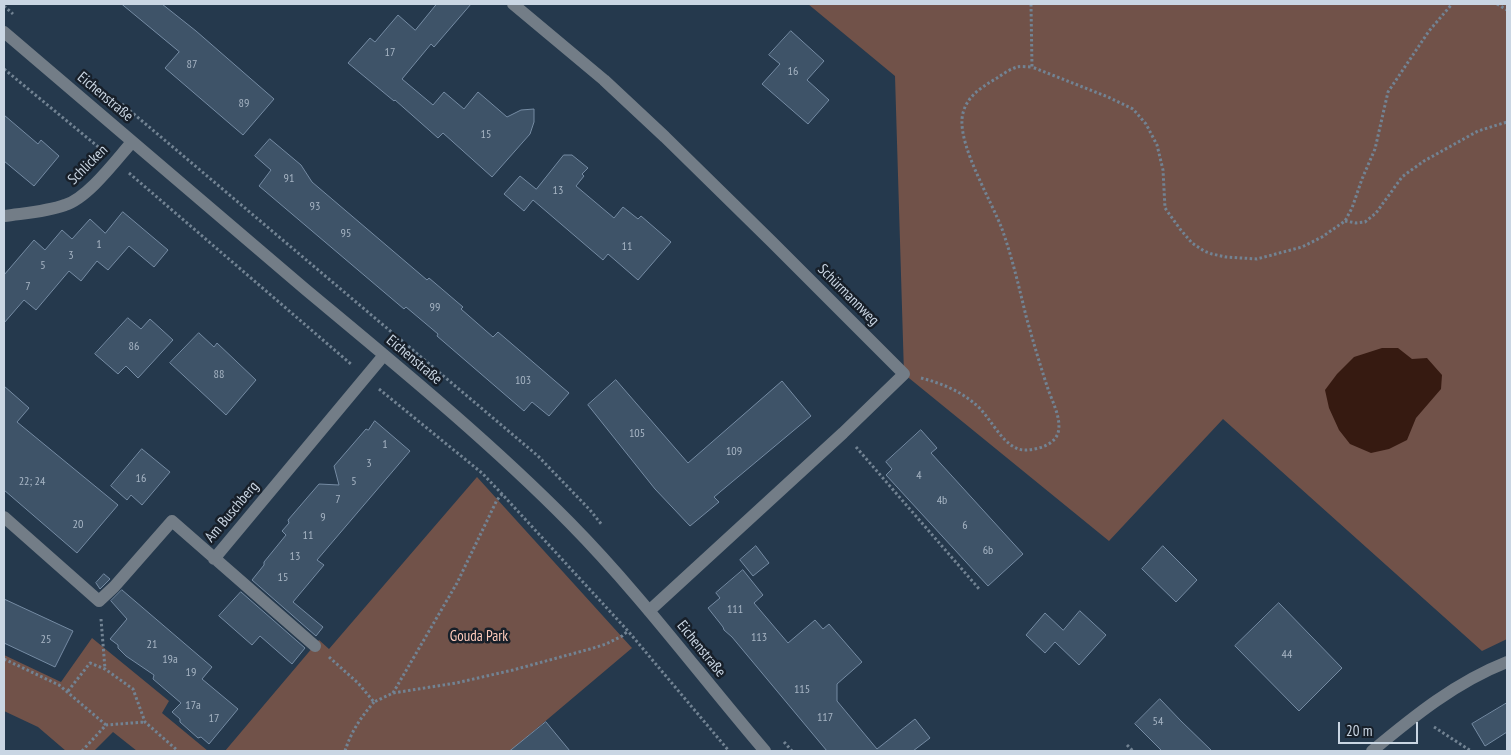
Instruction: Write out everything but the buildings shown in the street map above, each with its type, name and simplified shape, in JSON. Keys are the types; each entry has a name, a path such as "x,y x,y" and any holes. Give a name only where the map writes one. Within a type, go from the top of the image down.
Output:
{"street":[{"name":"Schürmannweg","path":"514,4 604,80 665,137 904,374"},
{"name":"Eichenstraße","path":"4,32 384,355 520,474 571,524 649,611 764,751"},
{"name":"Schlicken","path":"4,216 48,210 67,205 84,194 132,142"},
{"name":"Am Buschberg","path":"4,518 99,601 114,587 172,521 214,559 384,355"},
{"path":"649,611 843,433 904,374"},
{"path":"214,559 315,646"},
{"path":"1372,751 1435,700 1507,662"}],"path":[{"path":"1031,4 1032,67"},
{"path":"904,374 934,381 956,390 976,404 1006,441 1016,448 1023,450 1036,449 1052,442 1055,438 1058,427 1056,411 1038,358 1002,230 973,164 966,142 962,121 964,110 974,93 1004,73 1017,67 1032,67 1133,109 1146,124 1157,145 1163,170 1165,208 1180,229 1192,243 1204,251 1226,257 1257,259 1302,247 1322,237 1345,221 1375,149 1388,92 1429,31 1452,4"},
{"path":"1497,4 1507,10"},
{"path":"4,69 115,161"},
{"path":"1345,221 1365,222 1376,213 1402,177 1424,161 1478,131 1507,122"},
{"path":"843,433 980,590"},
{"path":"393,693 457,583 497,500 502,494"},
{"path":"100,612 105,669"},
{"path":"345,751 354,728 364,714 374,702 393,693 456,683 513,670 606,644 628,631 730,751"},
{"path":"315,646 337,662 374,702"},
{"path":"4,659 59,684 106,725"},
{"path":"68,691 90,663 105,669 133,688 145,722 178,751"},
{"path":"1416,715 1471,751"},
{"path":"82,751 106,725 145,722"},
{"path":"1127,745 1133,751"}],"green space":[{"path":"808,4 1507,4 1507,639 1482,651 1223,419 1109,541 904,374 895,76"},
{"name":"Gouda Park","path":"477,477 632,648 510,751 225,751 319,640 329,649"},
{"path":"92,638 169,701 162,713 208,751 137,751 113,732 94,751 66,751 38,727 4,711 4,655 61,682"}],"shaded area":[{"path":"1382,348 1398,348 1412,359 1427,358 1442,375 1441,389 1416,418 1407,440 1389,449 1371,453 1350,444 1339,430 1329,408 1325,390 1337,374 1354,357"}]}
